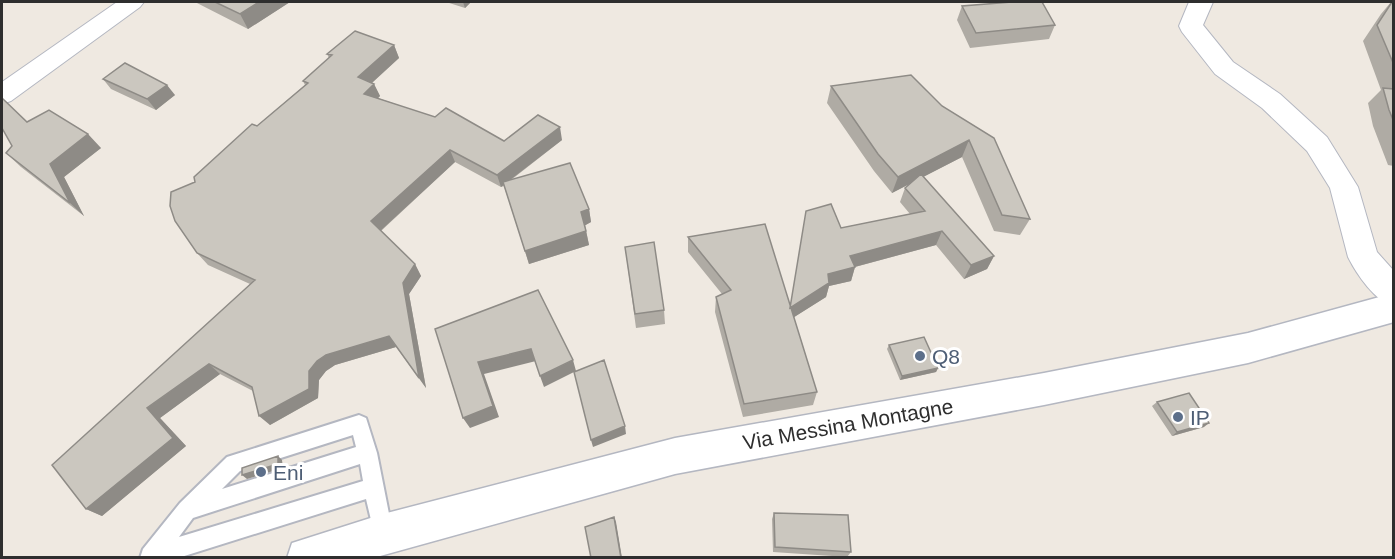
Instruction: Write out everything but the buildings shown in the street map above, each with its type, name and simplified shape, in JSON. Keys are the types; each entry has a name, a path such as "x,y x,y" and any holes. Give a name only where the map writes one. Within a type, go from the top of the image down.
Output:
{"street":[{"path":"2,95 132,2"},
{"path":"1201,2 1191,26 1224,68 1271,101 1317,144 1344,187 1363,257 1394,294"},
{"name":"Via Messina Montagne","path":"307,558 383,534 675,456 1044,389 1236,350 1394,307"}],"lane":[{"path":"150,557 187,510 234,464 359,424 383,534"},
{"path":"187,510 367,453"},
{"path":"150,557 374,487"}],"place":[{"name":"Q8","path":"920,356"},
{"name":"IP","path":"1178,417"},
{"name":"Eni","path":"261,472"}]}
